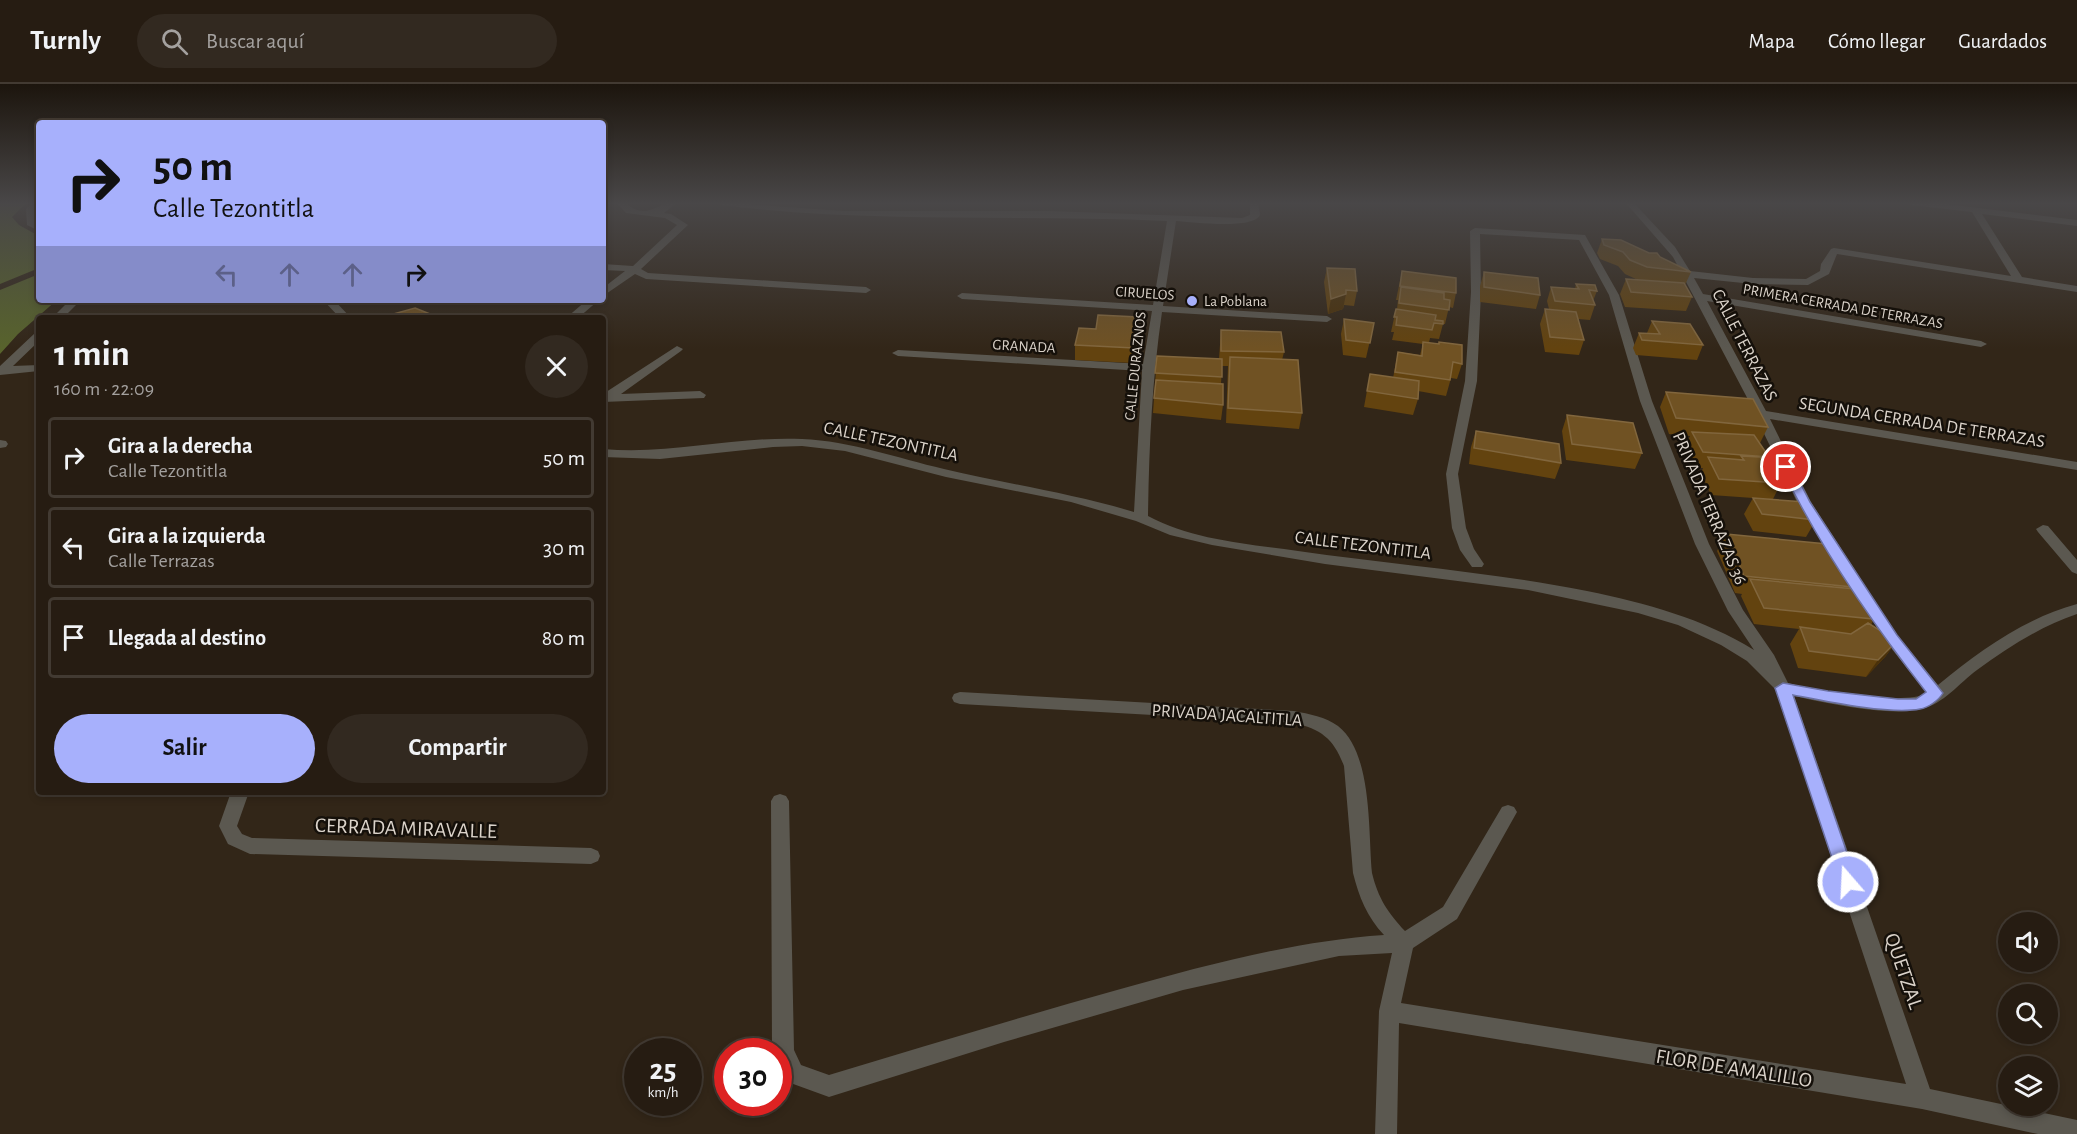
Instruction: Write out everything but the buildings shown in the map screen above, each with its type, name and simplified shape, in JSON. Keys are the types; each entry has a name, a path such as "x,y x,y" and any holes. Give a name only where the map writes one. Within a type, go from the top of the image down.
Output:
{"street":[{"path":"606,291 655,251"},
{"name":"CALLE DURAZNOS","path":"1141,518 1144,414 1148,368 1166,251"},
{"name":"PRIVADA TERRAZAS 36","path":"1475,251 1476,292 1471,381 1452,474 1459,528 1467,550 1477,564"},
{"name":"PRIVADA TERRAZAS 36","path":"1590,251 1614,295 1702,544 1736,611 1768,659 1783,688"},
{"name":"CALLE TERRAZAS","path":"1672,251 1688,274 1804,502 1892,639 1936,693"},
{"path":"1688,274 1753,281 1808,282 1825,272 1826,264 1834,251 2077,289"},
{"path":"2001,251 2019,280"},
{"path":"606,267 635,269 646,276 866,290"},
{"name":"CIRUELOS","path":"963,296 1327,318"},
{"name":"PRIMERA CERRADA DE TERRAZAS","path":"1700,297 1981,344"},
{"path":"60,315 73,303"},
{"path":"331,303 342,315"},
{"path":"575,315 590,303"},
{"path":"1,371 36,338"},
{"path":"606,397 677,349"},
{"name":"GRANADA","path":"898,353 1148,368"},
{"path":"1,371 36,368"},
{"path":"606,397 700,395"},
{"path":"1739,411 1761,414"},
{"name":"SEGUNDA CERRADA DE TERRAZAS","path":"1761,414 2077,466"},
{"name":"CALLE TEZONTITLA","path":"606,453 623,456 688,453 746,445 789,443 830,445 947,474 1055,494 1141,518 1180,534 1274,554 1509,583 1639,608 1685,623 1729,642 1755,659 1783,688"},
{"path":"2043,529 2077,569"},
{"path":"1783,688 1828,696 1898,704 1919,704 2004,644 2077,609"},
{"name":"QUETZAL","path":"1783,688 1922,1098"},
{"name":"PRIVADA JACALTITLA","path":"960,699 1294,717 1320,723 1336,734 1348,752 1360,821 1360,862 1367,891 1378,916 1404,943"},
{"name":"CERRADA MIRAVALLE","path":"239,795 228,826 235,839 250,846 591,856"},
{"path":"780,801 783,1050 793,1073 829,1086 1004,1032 1183,981 1339,948 1404,943 1450,913 1508,812"},
{"path":"1386,1134 1389,1011 1404,943"},
{"name":"FLOR DE AMALILLO","path":"1389,1011 1922,1098 2077,1131"}],"green space":[{"path":"0,251 36,251 36,269 0,284"},
{"path":"36,275 36,303 54,303 40,315 36,315 36,318 0,354 0,290"}],"place":[{"name":"La Poblana","path":"1192,301"}],"route":[{"path":"1786,467 1804,502 1892,639 1936,693 1919,704 1898,704 1783,688 1848,882"}]}
